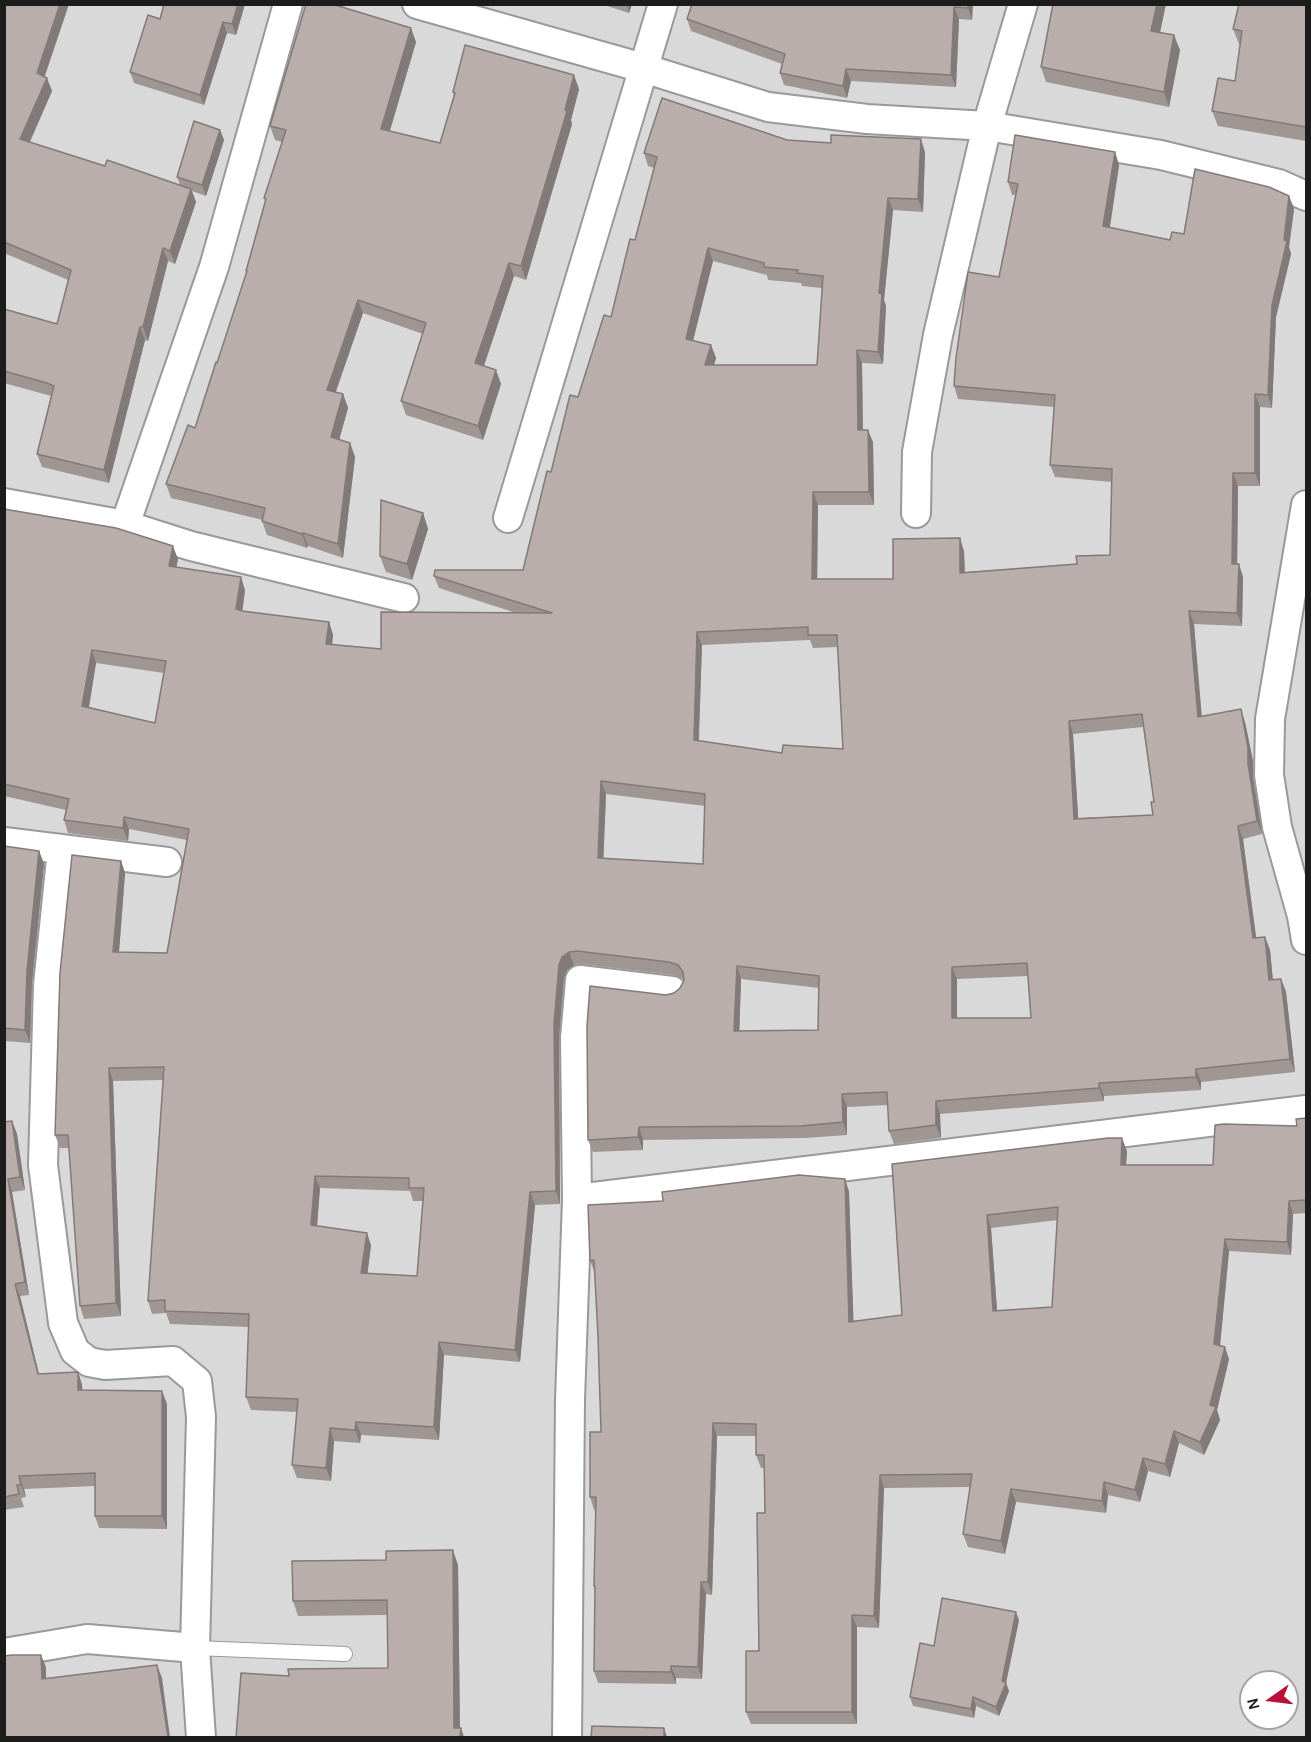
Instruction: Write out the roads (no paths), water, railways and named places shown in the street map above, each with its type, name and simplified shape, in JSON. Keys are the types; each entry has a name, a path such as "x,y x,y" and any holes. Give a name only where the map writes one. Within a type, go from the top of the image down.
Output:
{"street":[{"path":"126,525 214,267 288,4"},
{"path":"417,4 643,68 768,107 867,119 987,126 1161,155 1279,184 1306,196"},
{"path":"508,518 663,4"},
{"path":"916,513 917,452 938,335 987,126 1023,4"},
{"path":"4,503 126,525 191,546 404,598"},
{"path":"1306,505 1270,719 1269,775 1277,828 1302,916 1306,940"},
{"path":"4,842 167,862"},
{"path":"62,849 48,985 43,1165 63,1323 75,1351 89,1362 105,1365 173,1361 197,1381 201,1417 195,1648 201,1737"},
{"path":"567,1737 570,1400 577,1199 575,1038 580,980 672,991"},
{"path":"577,1199 1306,1110"},
{"path":"4,1653 87,1639 195,1648"}],"lane":[{"path":"195,1648 345,1654"}]}
